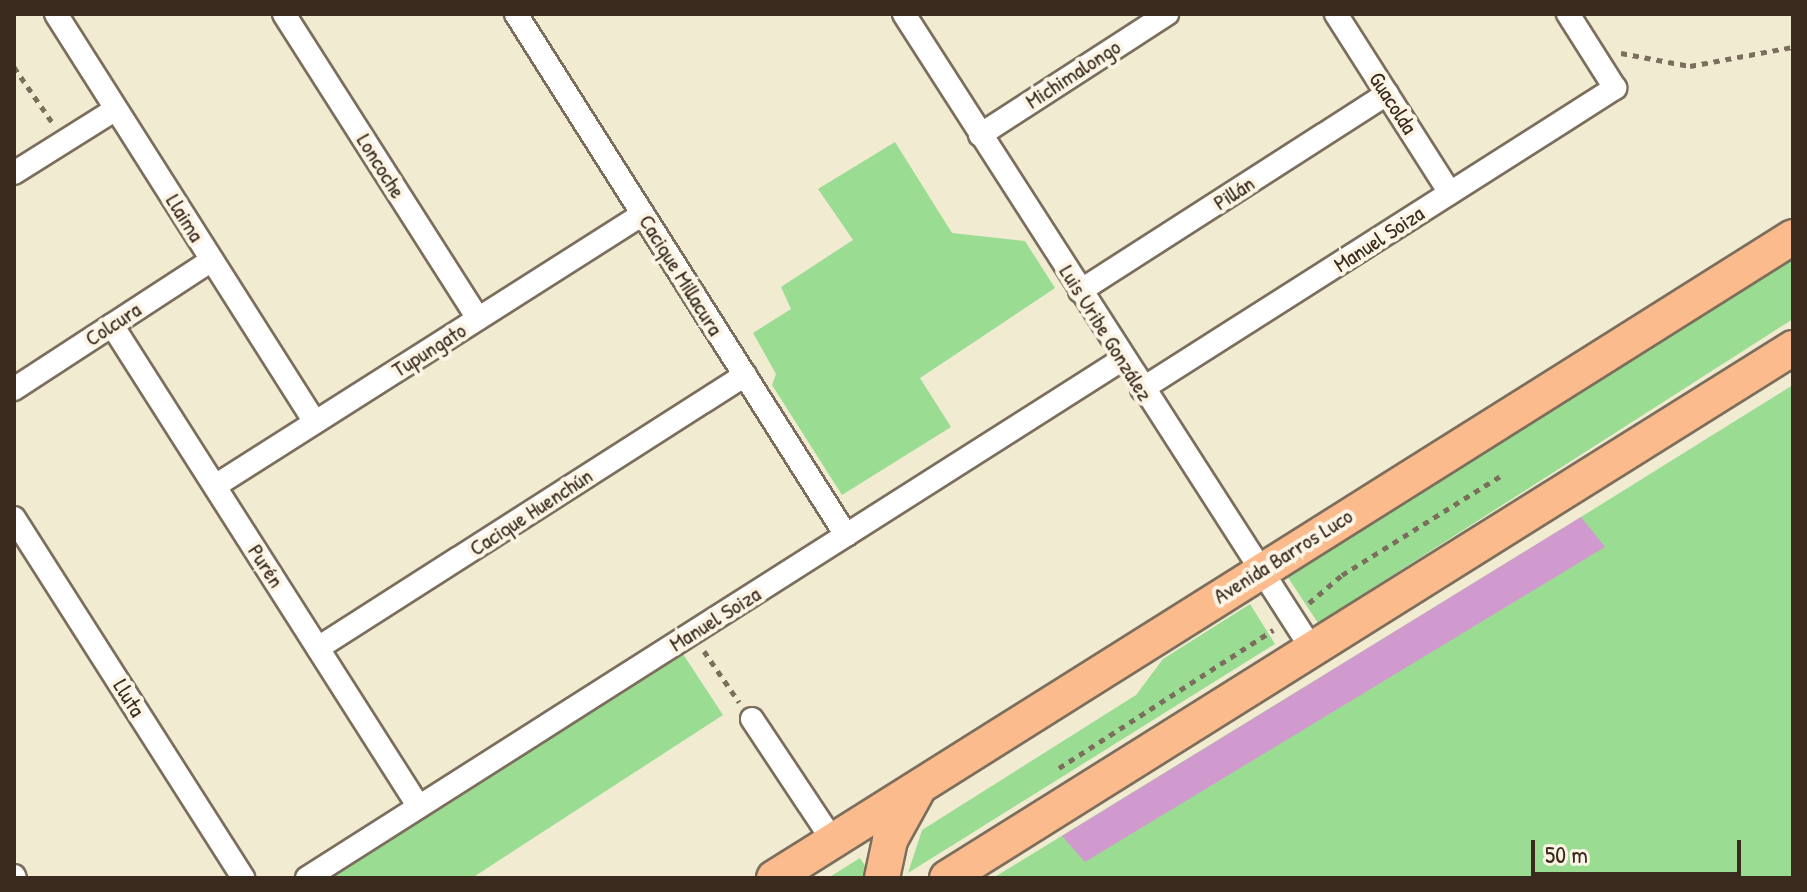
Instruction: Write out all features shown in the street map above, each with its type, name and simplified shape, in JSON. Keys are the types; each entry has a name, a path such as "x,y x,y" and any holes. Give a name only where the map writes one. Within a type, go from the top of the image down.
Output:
{"main road":[{"name":"Avenida Barros Luco","path":"774,878 1793,237"},
{"path":"947,878 1793,348"},
{"path":"882,878 890,840 922,784"}],"street":[{"name":"Llaima","path":"56,14 315,422"},
{"name":"Loncoche","path":"284,14 478,319"},
{"name":"Cacique Millacura","path":"516,14 846,535"},
{"name":"Luis Uribe González","path":"904,14 1258,571 1312,649"},
{"name":"Guacolda","path":"1336,14 1450,193"},
{"path":"1568,14 1589,47"},
{"name":"Michimalongo","path":"980,135 1157,16"},
{"name":"Manuel Soiza","path":"1142,389 1615,88 1589,47"},
{"name":"Pillán","path":"1080,291 1387,94"},
{"path":"14,173 116,109"},
{"name":"Tupungato","path":"215,486 643,214"},
{"name":"Colcura","path":"14,389 212,260"},
{"name":"Purén","path":"112,325 419,807"},
{"name":"Manuel Soiza","path":"307,878 1123,359"},
{"name":"Cacique Huenchún","path":"318,648 745,375"},
{"name":"Lluta","path":"14,518 243,878"},
{"path":"752,719 833,841"}],"path":[{"path":"1589,47 1690,66 1793,47"},
{"path":"14,67 65,141"},
{"path":"1056,770 1291,619 1342,575 1502,475"},
{"path":"692,634 752,719"}],"green space":[{"path":"895,142 952,233 1025,241 1055,288 920,378 951,427 842,495 772,385 776,374 753,333 791,309 781,287 853,240 818,189"},
{"path":"1793,258 1793,319 1318,623 1287,576"},
{"path":"1793,385 1793,878 993,878 1581,517"},
{"path":"1250,604 1275,644 908,873 922,830 1136,695 1163,659"},
{"path":"681,651 723,715 472,878 329,878"},
{"path":"860,858 873,878 828,878"}],"building":[{"path":"1581,517 1605,547 1085,862 1062,836"}]}
